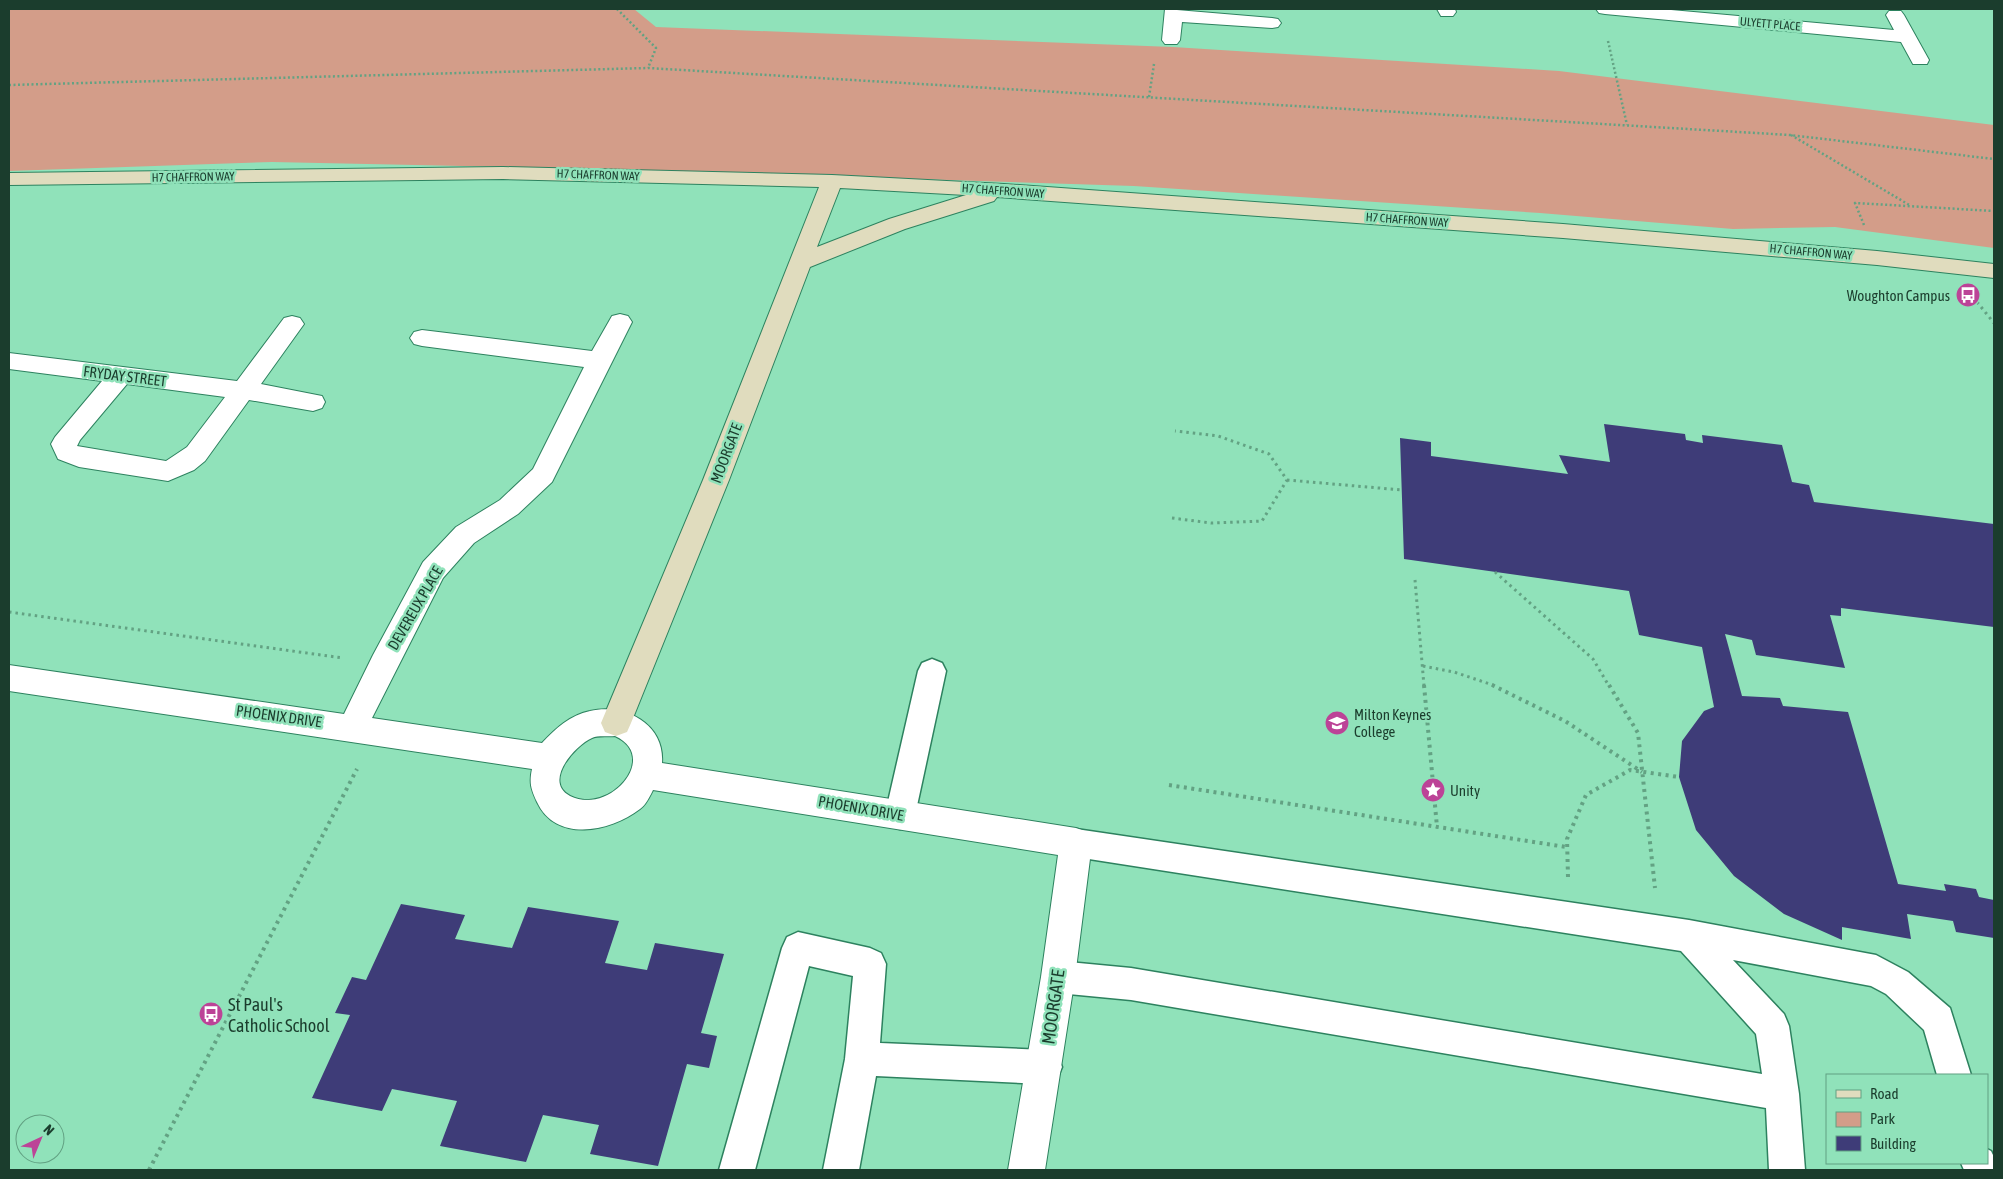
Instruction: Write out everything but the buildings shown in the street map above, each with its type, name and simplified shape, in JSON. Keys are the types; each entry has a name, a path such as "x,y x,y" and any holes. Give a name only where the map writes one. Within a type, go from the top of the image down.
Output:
{"street":[{"name":"ULYETT PLACE","path":"1605,9 1906,37"},
{"path":"1171,40 1174,12 1272,23"},
{"path":"1895,16 1920,60"},
{"name":"H7 CHAFFRON WAY","path":"9,179 503,173 832,182 1004,191 1573,232 1877,258 1994,271"},
{"name":"MOORGATE","path":"616,723 716,480 832,182"},
{"path":"800,262 897,224 1004,191"},
{"name":"DEVEREUX PLACE","path":"365,729 383,664 433,570 465,535 509,507 543,475 599,360 620,322"},
{"path":"122,375 71,433 64,444 68,452 79,458 157,471 168,470 185,463 196,454 292,324"},
{"path":"422,338 599,360"},
{"name":"FRYDAY STREET","path":"9,361 242,390 313,402"},
{"name":"PHOENIX DRIVE","path":"9,678 365,729 549,758"},
{"path":"616,723 637,732 648,751 646,775 631,798 605,813 577,816 554,804 544,783 549,758 566,737 590,724 616,723"},
{"name":"PHOENIX DRIVE","path":"646,775 1076,843"},
{"name":"MOORGATE","path":"1032,1170 1076,843"}],"lane":[{"path":"900,815 932,671"},
{"path":"1076,843 1676,934 1876,971 1897,984 1938,1020 1954,1074"},
{"path":"1676,934 1772,1026 1782,1094 1787,1170"},
{"path":"737,1170 798,948 870,964 862,1059 841,1170"},
{"path":"1058,977 1131,984 1782,1094"},
{"path":"862,1059 1045,1067"}],"path":[{"path":"617,9 656,48 648,68"},
{"path":"1608,38 1627,125"},
{"path":"9,84 648,68 1790,135 1994,159"},
{"path":"1790,135 1911,206"},
{"path":"1877,258 1855,203 1994,211"},
{"path":"1175,431 1218,436 1269,454 1287,480"},
{"path":"1287,480 1402,490"},
{"path":"1172,518 1211,523 1262,522 1287,480"},
{"path":"1495,572 1593,659 1638,734 1655,891 1676,934"},
{"path":"1415,580 1437,827"},
{"path":"9,612 383,664"},
{"path":"1423,666 1469,676 1540,705 1643,772"},
{"path":"149,1170 365,729"},
{"path":"1575,919 1566,868 1566,848 1567,839 1586,795 1630,770 1679,777"},
{"path":"1169,785 1566,848"}],"green space":[{"path":"9,9 634,9 656,27 1173,47 1559,71 1994,125 1994,248 1835,227 1733,229 1540,213 1134,186 604,169 272,162 9,171"}],"place":[{"name":"Woughton Campus","path":"1968,295"},
{"name":"Milton Keynes College","path":"1337,723"},
{"name":"Unity","path":"1433,790"},
{"name":"St Paul's Catholic School","path":"211,1014"}]}
